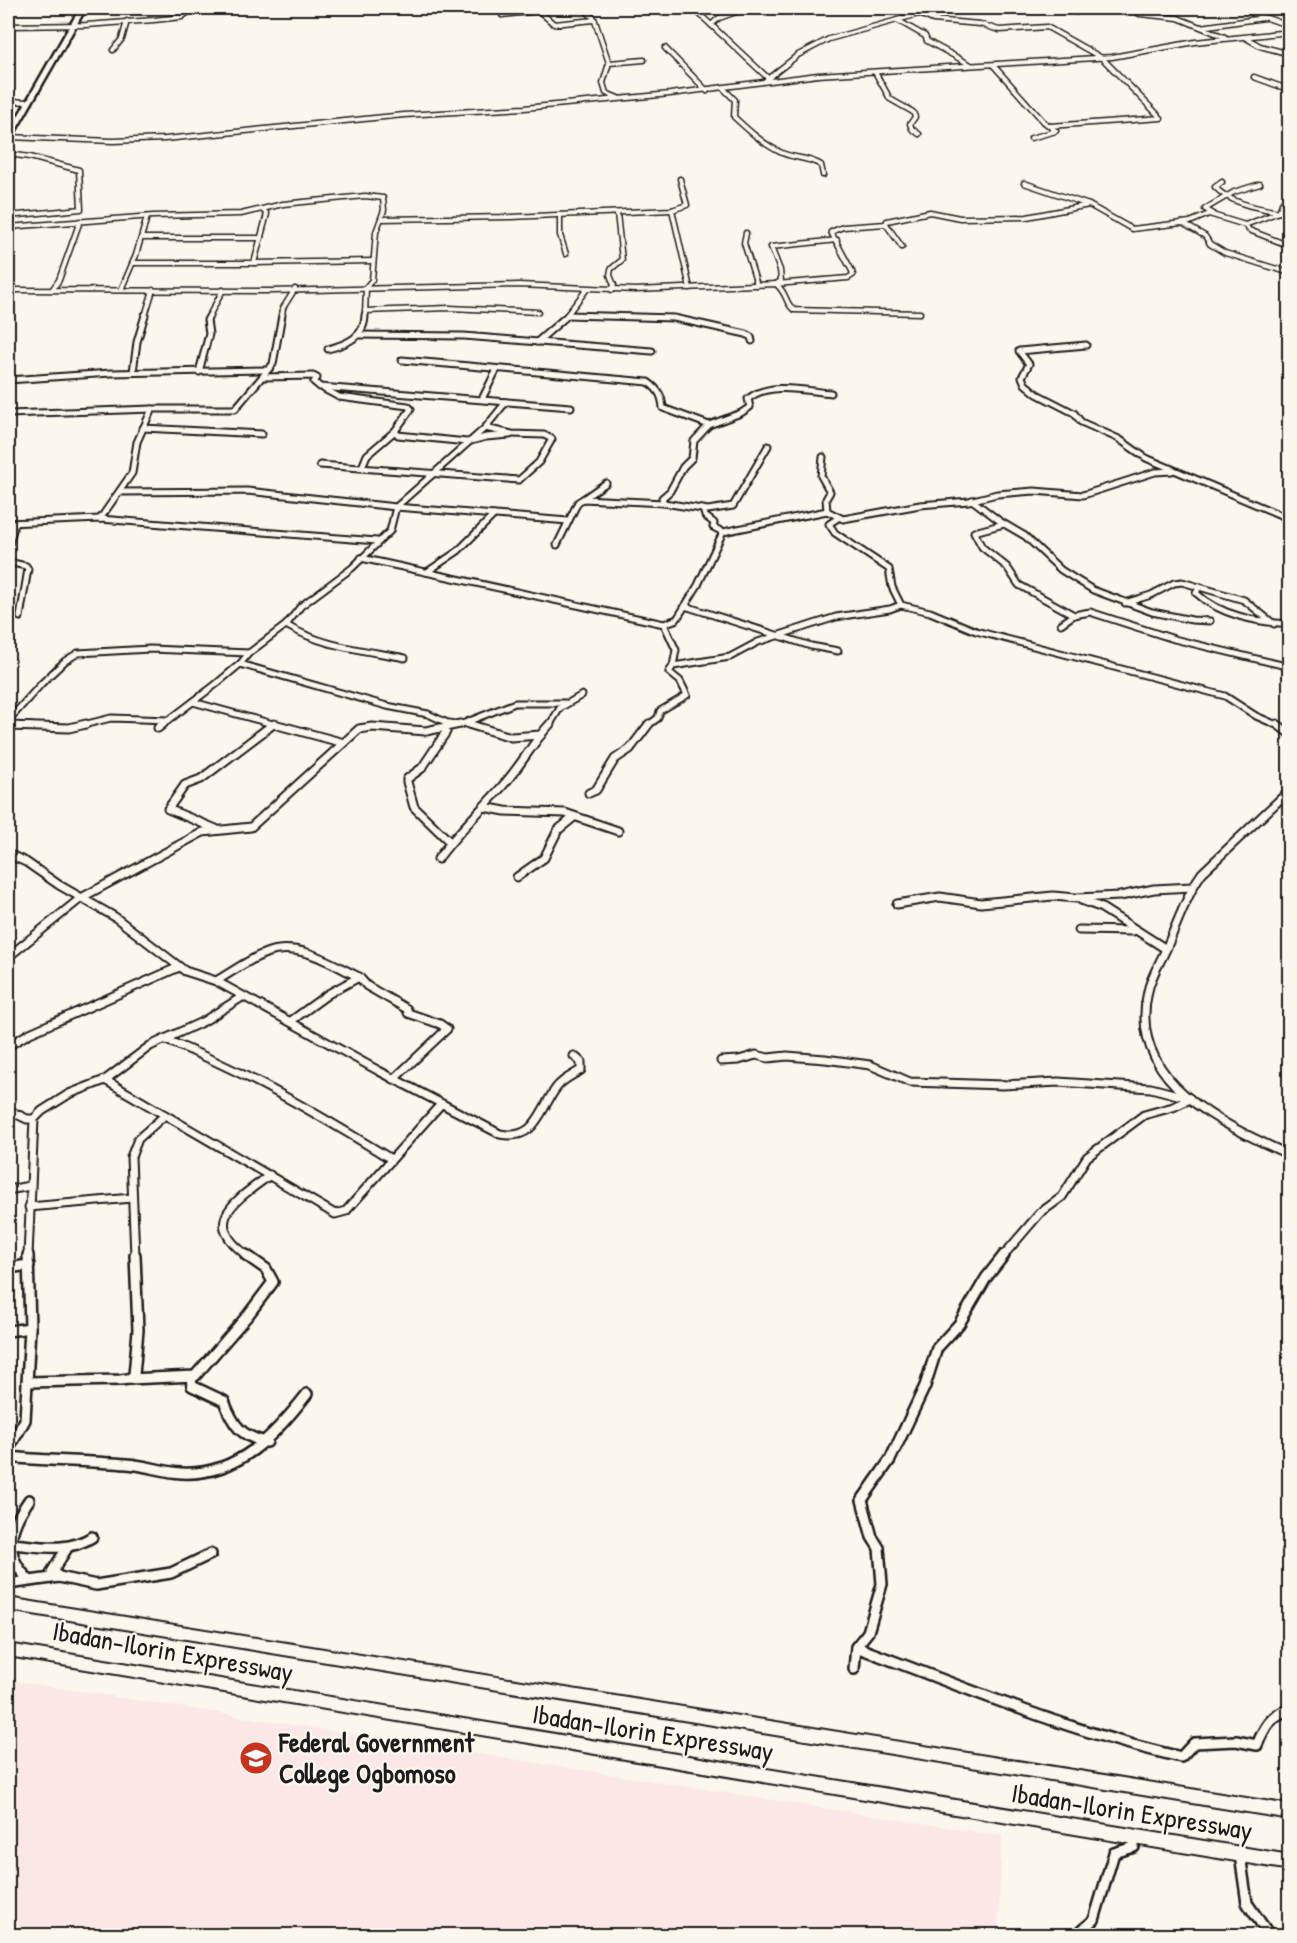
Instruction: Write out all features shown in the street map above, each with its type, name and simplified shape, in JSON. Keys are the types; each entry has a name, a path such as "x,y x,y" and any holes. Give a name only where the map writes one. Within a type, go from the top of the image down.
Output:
{"highway":[{"name":"Ibadan-Ilorin Expressway","path":"8,1604 1290,1812"},
{"name":"Ibadan-Ilorin Expressway","path":"8,1650 1290,1863"}],"main road":[{"path":"9,134 83,8"}],"street":[{"path":"8,27 73,26 182,17 194,8 199,8"},
{"path":"583,8 594,20 609,63 603,83 606,93"},
{"path":"693,8 733,47 761,70 766,80"},
{"path":"711,25 719,18 742,10 740,8"},
{"path":"1062,8 1075,12 1106,8"},
{"path":"1128,8 1140,14 1172,16 1227,38"},
{"path":"1238,8 1290,26"},
{"path":"502,15 542,12 543,17 554,24 594,20"},
{"path":"766,80 798,55 829,39 919,14 933,20 980,24 999,30 1047,27 1102,58 1161,118 1050,126"},
{"path":"1200,27 1264,18"},
{"path":"897,20 925,36 927,41 972,66"},
{"path":"113,50 114,45 122,39 127,21"},
{"path":"9,134 103,141 155,140 404,114 524,108 707,91 766,80 1102,58 1227,38 1246,38 1290,32"},
{"path":"1246,38 1260,46 1290,54"},
{"path":"666,48 707,91"},
{"path":"609,63 644,60"},
{"path":"993,65 1044,122 1055,128 1055,132 1032,138"},
{"path":"875,72 890,99 913,112 915,117 910,124 912,129 919,134"},
{"path":"1254,77 1290,90"},
{"path":"723,88 735,100 733,113 738,122 781,153 809,158 821,165 823,175"},
{"path":"606,93 619,98"},
{"path":"600,100 606,93"},
{"path":"8,101 29,102"},
{"path":"8,154 30,157 79,170 81,209 8,216"},
{"path":"381,219 672,210 687,205 687,198 680,179"},
{"path":"1024,183 1089,205 1132,229 1182,224 1214,214"},
{"path":"1222,183 1215,187 1227,196 1255,207 1290,214"},
{"path":"1260,184 1227,196 1204,209 1290,246"},
{"path":"8,227 147,217 241,214 283,204 378,196 383,198 384,210 376,232 372,280 366,287 365,326 347,344 328,349"},
{"path":"1280,212 1283,201 1290,197"},
{"path":"8,290 223,290 546,285 612,290 837,280 853,276 831,232 833,230 886,224 893,218 930,212 960,218 1027,217 1089,205"},
{"path":"255,263 267,214 263,210"},
{"path":"672,210 690,288"},
{"path":"1245,225 1280,212"},
{"path":"612,290 614,285 610,275 611,269 622,260 617,213"},
{"path":"560,215 560,235 566,254"},
{"path":"120,290 126,284 147,217"},
{"path":"52,290 59,280 80,221"},
{"path":"886,224 894,231 902,248"},
{"path":"1182,224 1205,236 1210,244 1225,253 1290,273"},
{"path":"8,242 15,226"},
{"path":"746,233 744,243 757,285"},
{"path":"141,238 261,237"},
{"path":"776,284 781,281 780,270 771,247 837,240"},
{"path":"133,263 373,261"},
{"path":"776,284 789,295 788,305 794,310 920,313"},
{"path":"8,414 74,414 153,409 235,410 273,364 282,308 295,289"},
{"path":"537,342 568,315 587,289"},
{"path":"133,372 137,342 153,290"},
{"path":"199,372 209,334 207,320 223,290"},
{"path":"364,311 460,309 538,312"},
{"path":"568,315 685,320 711,328 746,334 752,340"},
{"path":"358,335 405,338 464,336 652,351"},
{"path":"1086,345 1018,351 1029,364 1022,376 1025,384 1037,394 1074,413 1081,422 1119,440 1146,458 1290,519"},
{"path":"402,360 648,382 658,389 664,401 663,408 709,425"},
{"path":"482,399 497,369"},
{"path":"8,380 133,372 266,370"},
{"path":"264,377 313,376 317,378 314,382 320,387 339,397 408,406 411,409 409,413 395,431 367,455 362,467"},
{"path":"320,387 571,407"},
{"path":"664,503 662,498 670,490 682,467 692,458 694,441 709,425 741,413 750,407 748,399 750,396 764,389 831,393"},
{"path":"158,728 286,625 301,606 361,558 390,531 396,507 485,428 506,402"},
{"path":"100,519 121,492 132,473 137,442 153,409"},
{"path":"143,428 262,434"},
{"path":"485,428 513,434"},
{"path":"320,465 519,480 526,475 552,439 544,435 513,434 467,442 398,435 395,431"},
{"path":"583,499 725,509 734,506 768,446"},
{"path":"823,458 819,472 822,483 830,492 826,499 827,511"},
{"path":"703,509 705,516 714,523 713,527 723,532 827,511 838,518 853,518 913,506 972,500 997,494 1034,491 1089,494 1155,472 1173,471"},
{"path":"557,545 578,502 606,483"},
{"path":"121,492 247,490 396,507 568,521"},
{"path":"972,500 1004,524 1024,535 1040,553 1069,576 1125,603 1165,616 1191,622 1210,621"},
{"path":"427,572 458,550 494,516"},
{"path":"838,518 830,525 839,538 857,551 882,562 889,569 891,587 902,605"},
{"path":"8,524 100,519 377,541"},
{"path":"8,548 15,523"},
{"path":"1004,524 974,532 982,547 1007,567 1019,585 1074,615"},
{"path":"361,558 664,624 677,619 698,585 723,532"},
{"path":"8,562 26,566 28,569 20,617"},
{"path":"1125,603 1151,595 1174,583 1182,582 1244,600 1274,624"},
{"path":"1198,587 1196,593 1209,604 1266,623 1290,624"},
{"path":"673,666 730,657 758,642 836,617 902,605 930,612 976,631 1225,696 1256,716 1277,724 1290,734"},
{"path":"685,606 779,636 838,651"},
{"path":"1061,624 1074,615 1090,612 1192,644 1290,667"},
{"path":"589,793 596,790 615,759 630,749 645,727 658,718 660,711 687,695 680,681 669,672 678,657 676,644 664,624"},
{"path":"286,625 328,642 405,658"},
{"path":"8,721 42,683 65,661 78,653 150,649 249,653"},
{"path":"240,664 387,706 428,714 452,725"},
{"path":"438,859 450,842 465,829 508,780 535,740 554,720 560,708 582,695"},
{"path":"193,702 344,743"},
{"path":"8,957 81,897 203,832 216,829 244,831 251,827 359,729 372,727 426,731 465,723 515,703 567,703"},
{"path":"8,726 69,728 111,718 169,720"},
{"path":"465,723 511,736 541,735"},
{"path":"216,829 168,809 185,785 201,779 272,725"},
{"path":"443,728 446,732 442,740 430,752 423,768 407,779 407,783 414,797 414,807 450,842"},
{"path":"1190,1099 1151,1052 1146,1035 1148,993 1192,887 1213,863 1290,790"},
{"path":"484,807 505,811 565,813 618,831"},
{"path":"517,877 544,858 558,830 574,816"},
{"path":"8,854 34,866 115,917 179,968 216,981 394,1079 507,1137 520,1135 532,1128 558,1085 581,1070 581,1062 574,1056"},
{"path":"897,904 940,897 981,903 1053,896 1076,898 1120,896 1175,886 1192,887"},
{"path":"1076,898 1100,907 1166,949"},
{"path":"1079,930 1118,929 1137,932"},
{"path":"216,981 264,953 283,948 306,951 359,977 367,986 407,1009 408,1013 440,1024 447,1029 394,1079"},
{"path":"8,1046 38,1029 179,968"},
{"path":"291,1021 328,994 359,977"},
{"path":"8,1450 18,1437 25,1420 30,1328 29,1207 34,1119 42,1111 69,1094 105,1080 150,1046 204,1022 242,997"},
{"path":"166,1040 209,1057 248,1077 351,1133 391,1159"},
{"path":"721,1061 739,1060 756,1055 768,1058 787,1056 870,1065 910,1082 1012,1085 1058,1082 1151,1088 1190,1099 1225,1121 1290,1155"},
{"path":"105,1080 334,1214 346,1211 441,1104"},
{"path":"854,1669 856,1647 868,1632 882,1584 879,1548 872,1537 862,1500 890,1460 925,1386 937,1348 959,1324 986,1278 1001,1258 1040,1213 1062,1197 1087,1157 1144,1115 1173,1107 1190,1099"},
{"path":"8,1110 27,1119 34,1119"},
{"path":"129,1379 136,1369 138,1330 131,1157 138,1139 148,1127 165,1115"},
{"path":"27,1382 191,1377 199,1373 273,1282 270,1273 232,1245 224,1233 224,1219 228,1208 270,1175"},
{"path":"8,1190 30,1186"},
{"path":"29,1207 58,1204 87,1205 132,1198"},
{"path":"8,1269 28,1265"},
{"path":"8,1331 30,1328"},
{"path":"191,1377 192,1386 224,1401 237,1431 253,1440 267,1442"},
{"path":"8,1457 128,1464 196,1473 232,1465 267,1442 307,1394"},
{"path":"29,1580 19,1573 8,1544 16,1522 30,1500"},
{"path":"8,1544 39,1549 67,1548 92,1538"},
{"path":"59,1577 52,1572 67,1548"},
{"path":"8,1584 59,1577 96,1585 171,1573 210,1554"},
{"path":"856,1647 1134,1748 1181,1757 1194,1743 1236,1741 1257,1745 1265,1724 1282,1711 1290,1710"},
{"path":"1075,1935 1095,1921 1104,1881 1110,1870 1111,1857 1116,1851 1134,1847 1135,1837"},
{"path":"1240,1855 1247,1903 1270,1935"}],"shaded area":[{"name":"Federal Government College Ogbomoso","path":"8,1680 1002,1836 998,1935 8,1935"}],"place":[{"name":"Federal Government College Ogbomoso","path":"256,1758"}]}
